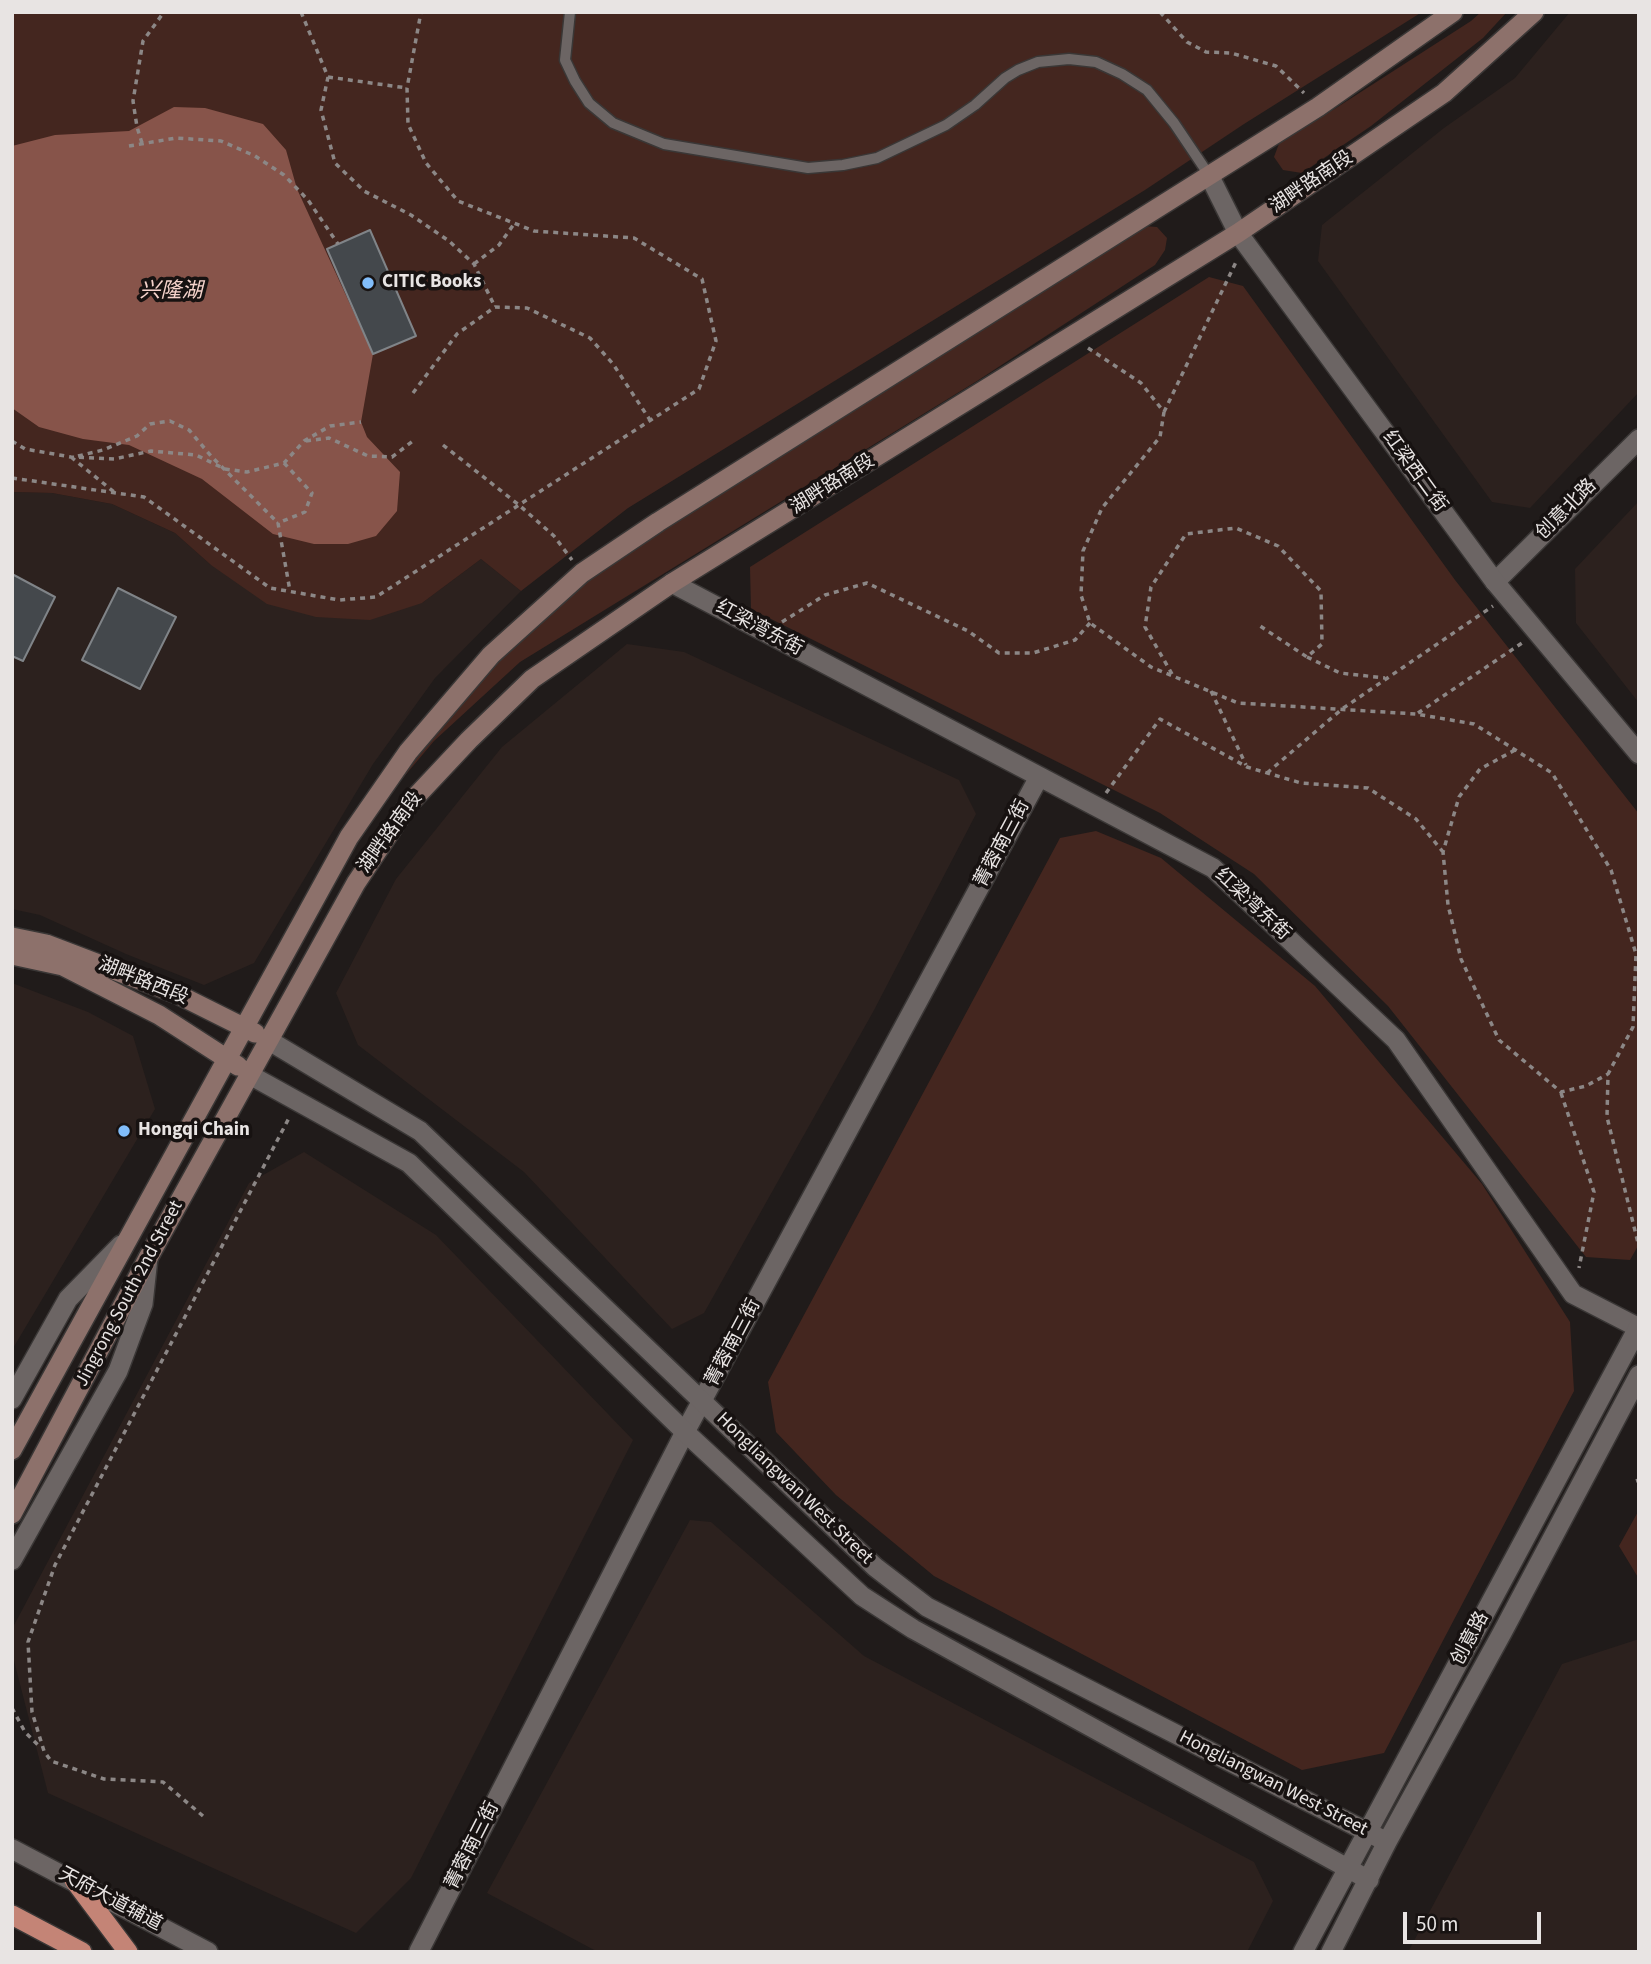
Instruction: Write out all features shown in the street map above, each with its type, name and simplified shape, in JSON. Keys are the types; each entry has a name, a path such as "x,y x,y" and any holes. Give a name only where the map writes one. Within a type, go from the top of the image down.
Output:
{"highway":[{"path":"74,1880 128,1952"},
{"path":"12,1915 82,1952"}],"main road":[{"name":"湖畔路南段","path":"245,1028 349,837 408,752 491,655 582,573 658,522 1318,107 1453,12"},
{"name":"湖畔路南段","path":"250,1075 356,883 408,805 532,679 672,583 1072,337 1242,238 1444,93 1534,12"},
{"name":"湖畔路西段","path":"12,937 46,944 177,994 268,1040"},
{"name":"湖畔路西段","path":"12,956 63,966 159,1014 250,1075"},
{"name":"Jingrong South 2nd Street","path":"12,1450 124,1242 245,1028"},
{"name":"Jingrong South 2nd Street","path":"12,1514 148,1258 250,1075"}],"street":[{"name":"红梁西二街","path":"1209,175 1242,238 1501,589 1639,754"},
{"name":"创意北路","path":"1501,589 1639,439"},
{"name":"红梁湾东街","path":"672,583 1213,868 1396,1040 1573,1294 1639,1327"},
{"name":"菁蓉南三街","path":"418,1951 685,1432 1039,777"},
{"name":"Hongliangwan West Street","path":"268,1040 421,1131 875,1567 927,1607 1387,1842"},
{"name":"Hongliangwan West Street","path":"250,1075 409,1163 685,1432 862,1596 913,1629 1369,1880"},
{"path":"12,1399 68,1300 124,1242"},
{"path":"12,1560 118,1371 143,1304 148,1258"},
{"name":"创意路","path":"1303,1952 1639,1327"},
{"name":"创意路","path":"1331,1952 1387,1842 1502,1633 1639,1374"},
{"name":"天府大道辅道","path":"13,1849 208,1952"}],"lane":[{"path":"570,12 565,60 589,103 612,123 664,144 808,168 854,163 877,158 946,125 1018,70 1038,62 1069,59 1096,62 1147,90 1174,123 1209,175"}],"path":[{"path":"142,143 132,101 143,41 163,12"},
{"path":"301,12 328,77 321,110 335,163 364,191 411,215 449,241 474,264 495,307"},
{"path":"12,478 144,497 270,588 339,600 376,597 699,389 716,341 702,279 634,238 534,231 458,201 426,163 408,124 407,88 421,12"},
{"path":"1160,12 1187,42 1206,52 1231,53 1276,65 1318,107"},
{"path":"328,77 407,88"},
{"path":"129,146 177,138 221,141 255,156 284,175 308,200 338,244"},
{"path":"474,264 499,245 514,223"},
{"path":"1242,238 1164,412 1160,438 1102,508 1083,551 1081,595 1090,623 1151,667 1238,703 1416,714 1474,724 1552,773 1611,870 1636,954 1636,1010 1633,1027 1608,1074 1606,1116 1639,1247"},
{"path":"413,393 457,334 495,307 527,308 590,338 613,364 650,421"},
{"path":"1072,337 1141,383 1164,412"},
{"path":"71,457 103,450 137,436 149,424 170,421 189,430 278,523 290,591"},
{"path":"12,441 25,449 71,457 114,459 151,451 196,455 225,469 247,472 284,463 304,441 330,426 361,422"},
{"path":"304,441 329,438 368,456 392,457 413,441"},
{"path":"443,445 554,536 582,573"},
{"path":"71,457 115,493"},
{"path":"278,523 305,512 312,493 284,463"},
{"path":"1173,676 1145,627 1152,587 1186,534 1236,528 1278,546 1321,591 1322,644 1307,657"},
{"path":"766,632 825,595 867,583 968,631 999,653 1033,653 1076,640 1090,623"},
{"path":"1267,773 1342,709 1501,589"},
{"path":"1256,624 1307,657 1340,673 1386,678"},
{"path":"1416,714 1537,633"},
{"path":"1211,691 1247,767"},
{"path":"1096,807 1160,719 1247,767 1301,783 1368,788 1416,819 1443,852"},
{"path":"1516,750 1480,769 1459,797 1443,852 1448,905 1461,959 1499,1040 1561,1092 1594,1192 1573,1294"},
{"path":"1561,1092 1586,1086 1608,1074"},
{"path":"44,1751 32,1712 28,1642 55,1564 298,1101"},
{"path":"12,1708 25,1732 51,1761 104,1779 163,1782 203,1816"}],"shaded area":[{"path":"12,12 1422,12 1145,190 628,508 521,591 481,559 422,603 370,620 316,617 267,604 211,565 175,533 112,504 52,493 12,492"},
{"path":"1481,12 1507,12 1483,38 1371,126 1302,173 1283,170 1274,157 1280,141 1336,108"},
{"path":"1570,12 1639,12 1639,392 1530,508 1492,502 1318,261 1322,225 1444,128 1515,78"},
{"path":"1144,226 1157,227 1167,238 1165,250 1155,265 977,381 520,662 434,741 366,822 429,735 497,661 579,587 727,486"},
{"path":"1209,277 1243,286 1455,580 1639,814 1639,1244 1630,1260 1586,1257 1388,1006 1254,874 1160,813 751,609 750,567"},
{"path":"12,492 52,493 112,504 175,533 211,565 422,603 481,559 521,591 435,678 373,764 254,963 204,985 126,954 40,915 12,909"},
{"path":"1639,501 1639,703 1576,623 1575,569"},
{"path":"627,644 684,652 959,780 976,814 873,1012 704,1313 672,1329 524,1172 358,1045 336,993 396,879 502,747"},
{"path":"1096,831 1161,858 1315,986 1482,1184 1570,1322 1574,1391 1384,1753 1302,1770 934,1576 836,1495 776,1432 768,1382 1060,838"},
{"path":"12,983 88,1012 133,1036 155,1109 12,1350"},
{"path":"304,1152 436,1235 633,1440 411,1878 356,1933 48,1793 12,1653 12,1629 249,1183"},
{"path":"1639,1510 1639,1579 1619,1546"},
{"path":"690,1520 711,1522 864,1656 1254,1862 1273,1901 1247,1952 598,1952 487,1893"},
{"path":"1639,1639 1639,1952 1408,1952 1562,1664"}],"water":[{"name":"兴隆湖","path":"174,107 205,108 263,124 286,150 297,189 373,354 361,422 367,437 400,472 397,511 376,536 348,544 314,544 273,534 202,479 129,445 83,439 39,427 12,408 12,146 55,135 129,131"}],"building":[{"name":"CITIC Books","path":"370,230 416,336 373,354 327,249"},
{"path":"12,574 55,597 23,661 12,656"},
{"path":"118,588 176,617 140,689 82,660"}],"place":[{"name":"CITIC Books","path":"368,283"},
{"name":"Hongqi Chain","path":"124,1131"}]}
